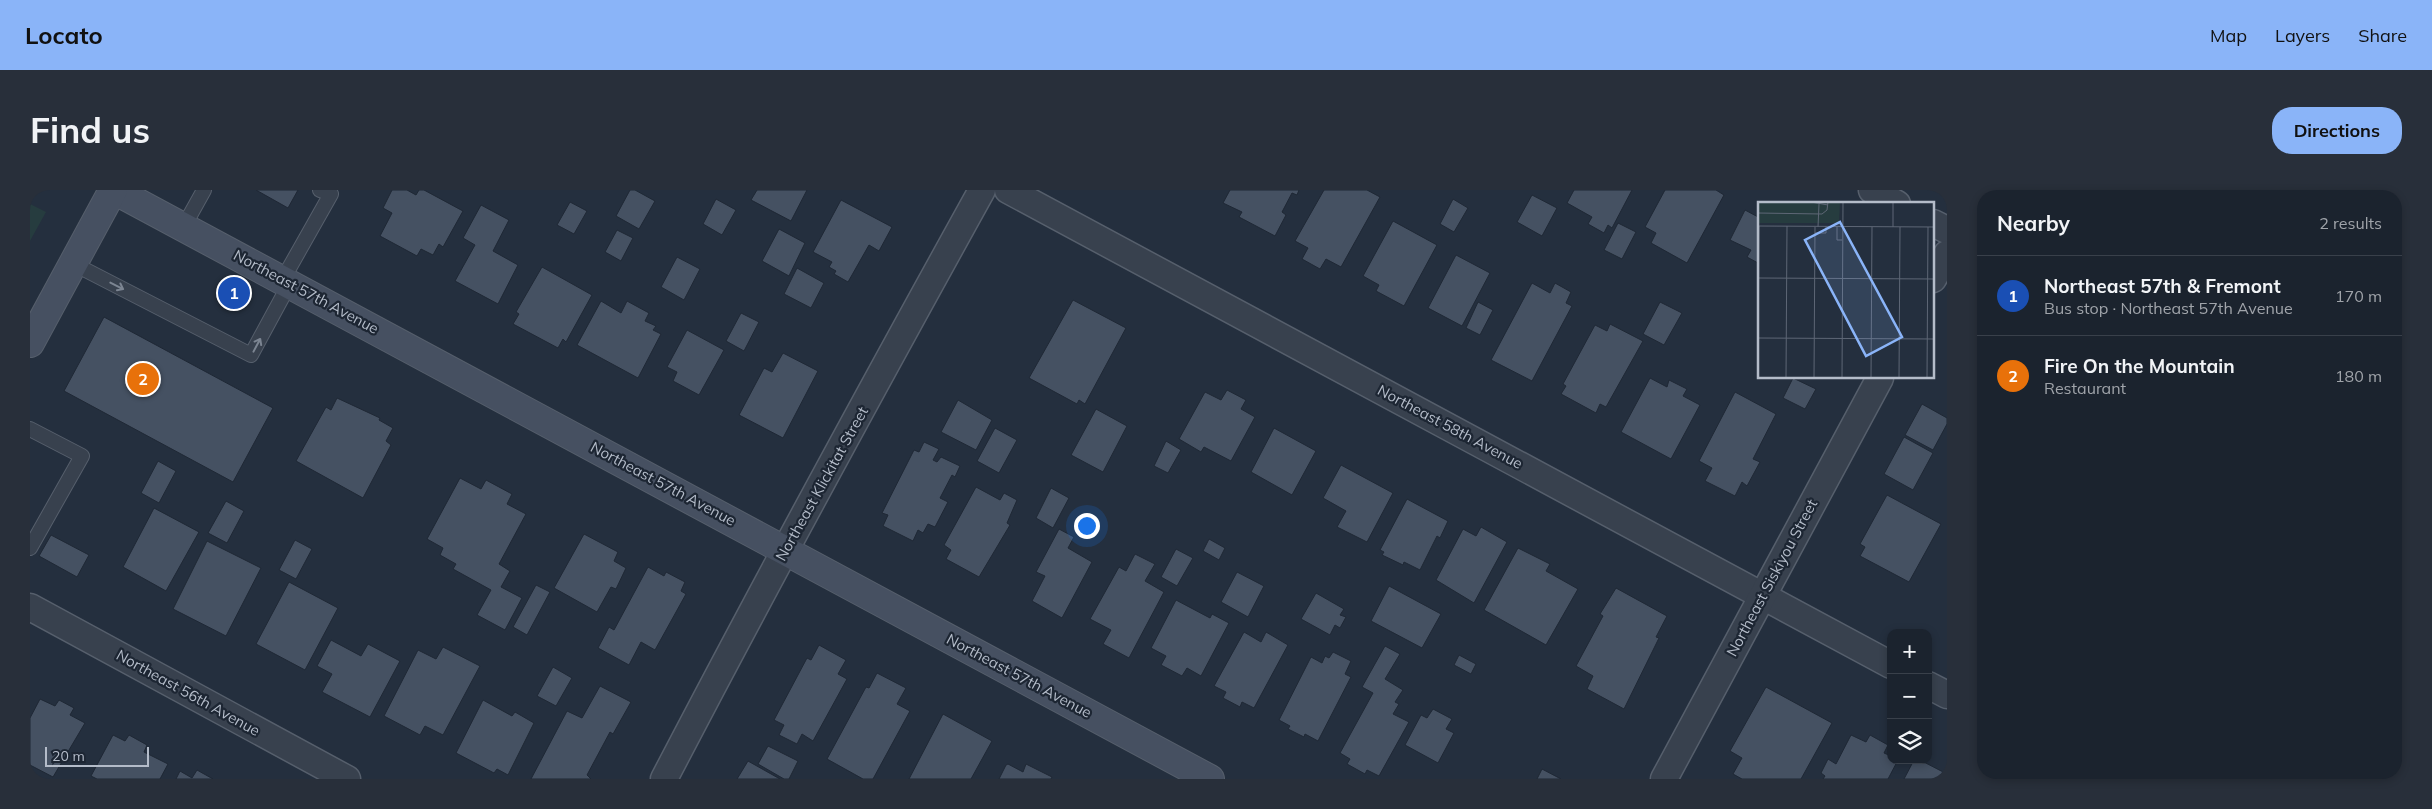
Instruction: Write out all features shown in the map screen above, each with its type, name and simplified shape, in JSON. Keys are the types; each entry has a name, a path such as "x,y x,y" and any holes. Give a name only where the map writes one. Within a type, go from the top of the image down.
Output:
{"main road":[{"name":"Northeast 57th Avenue","path":"114,190 287,281 1210,779"},
{"path":"30,343 114,190"}],"street":[{"name":"Northeast Klickitat Street","path":"664,779 785,550 982,190"},
{"name":"Northeast 58th Avenue","path":"1008,190 1887,663"},
{"path":"1872,190 1893,202"},
{"path":"1934,224 1947,230"},
{"path":"1934,277 1947,254"},
{"name":"Northeast Siskiyou Street","path":"1664,779 1879,379"},
{"name":"Northeast 56th Avenue","path":"30,607 347,779"},
{"path":"1932,687 1947,695"}],"lane":[{"path":"184,226 204,190"},
{"path":"74,264 251,355 330,194 320,190"},
{"path":"30,429 82,456 30,548"}],"green space":[{"path":"30,204 46,212 30,241"}],"building":[{"path":"256,190 298,190 288,208"},
{"path":"392,190 407,190 416,195 419,190 424,190 463,211 443,247 439,244 433,255 421,249 417,256 380,236 392,213 383,208"},
{"path":"630,190 635,190 655,201 639,229 616,216"},
{"path":"757,190 807,190 791,221 751,200"},
{"path":"1230,190 1299,190 1297,195 1292,193 1282,212 1286,215 1275,236 1239,217 1242,212 1223,203"},
{"path":"1324,190 1367,190 1380,197 1341,267 1326,259 1320,269 1302,259 1308,248 1295,241"},
{"path":"1574,190 1632,190 1612,228 1608,225 1604,233 1588,224 1592,217 1567,203"},
{"path":"1665,190 1716,190 1724,195 1687,263 1651,243 1656,233 1645,227"},
{"path":"1532,195 1557,208 1542,236 1517,222"},
{"path":"716,199 736,210 722,235 703,224"},
{"path":"1453,199 1468,208 1454,232 1440,224"},
{"path":"841,200 892,227 879,251 869,245 848,282 834,274 836,271 829,267 832,262 813,252"},
{"path":"570,202 587,211 574,234 557,225"},
{"path":"481,205 509,220 493,251 518,265 498,304 455,281 475,245 463,238"},
{"path":"1745,210 1758,217 1758,263 1747,257 1751,250 1730,240"},
{"path":"1393,221 1437,245 1404,306 1376,291 1379,285 1363,276"},
{"path":"1618,223 1636,232 1622,259 1604,250"},
{"path":"779,229 805,243 789,276 762,261"},
{"path":"617,230 633,238 621,261 605,252"},
{"path":"1456,255 1490,273 1462,326 1428,308"},
{"path":"677,257 700,269 684,300 661,287"},
{"path":"542,267 592,295 566,342 563,339 558,348 513,324 519,314 516,312"},
{"path":"797,268 824,283 811,308 784,294"},
{"path":"1532,283 1550,293 1555,283 1571,292 1566,303 1572,306 1532,381 1491,360"},
{"path":"1073,300 1126,328 1085,404 1079,400 1077,404 1029,378"},
{"path":"601,301 621,313 627,301 649,313 645,321 656,326 653,330 661,334 638,378 577,345"},
{"path":"1478,302 1493,310 1480,335 1466,328"},
{"path":"1660,302 1682,313 1664,345 1643,334"},
{"path":"741,313 759,322 744,351 726,341"},
{"path":"104,317 273,408 233,482 64,391"},
{"path":"1610,324 1643,341 1606,407 1600,404 1596,413 1561,394 1566,386 1563,384 1595,325 1607,331"},
{"path":"687,330 724,350 699,395 673,381 677,372 667,367"},
{"path":"783,353 818,371 783,438 739,415 764,368 772,372"},
{"path":"1650,378 1667,387 1669,380 1687,389 1683,396 1700,405 1671,459 1621,432"},
{"path":"1792,379 1816,389 1805,409 1783,398"},
{"path":"1227,390 1246,400 1241,409 1255,417 1231,461 1204,447 1201,452 1179,439 1205,392 1221,400"},
{"path":"1735,392 1776,414 1753,459 1760,462 1747,486 1742,482 1735,496 1705,481 1712,468 1699,461"},
{"path":"337,398 380,418 379,420 393,428 386,441 391,445 363,498 296,461 326,407 331,410"},
{"path":"958,400 992,420 976,450 941,432"},
{"path":"1922,404 1947,418 1947,424 1933,450 1905,435"},
{"path":"1096,409 1127,426 1103,472 1071,455"},
{"path":"995,428 1017,440 999,473 977,461"},
{"path":"1274,428 1316,451 1292,495 1251,472"},
{"path":"1904,437 1933,453 1913,490 1884,474"},
{"path":"1166,441 1181,450 1168,473 1154,466"},
{"path":"924,442 939,449 933,460 937,462 941,457 960,466 955,477 952,475 940,498 948,502 935,527 928,524 923,533 918,530 913,541 883,526 888,515 882,513 914,450 919,452"},
{"path":"158,461 176,471 159,503 141,493"},
{"path":"1341,465 1393,493 1367,542 1337,527 1346,511 1323,498"},
{"path":"460,478 481,489 486,480 512,494 507,504 526,514 499,564 510,571 501,587 522,598 505,630 477,615 491,590 453,569 456,564 440,555 443,548 427,539"},
{"path":"976,487 1000,500 1004,493 1017,500 1007,523 1010,525 979,577 946,559 951,550 944,545"},
{"path":"1051,488 1069,498 1053,528 1036,518"},
{"path":"1887,495 1941,524 1909,582 1860,556 1865,547 1860,544"},
{"path":"1407,499 1448,521 1440,538 1437,536 1420,570 1404,562 1403,565 1382,555 1384,552 1380,550"},
{"path":"226,501 244,511 227,543 208,533"},
{"path":"154,508 199,532 166,591 123,567"},
{"path":"1481,527 1507,542 1474,603 1436,580 1463,529 1476,536"},
{"path":"1059,529 1074,537 1068,548 1092,562 1062,618 1032,601 1045,576 1036,572"},
{"path":"584,534 618,552 614,561 626,568 616,589 611,587 597,612 554,588"},
{"path":"51,535 89,555 77,577 39,556"},
{"path":"1209,539 1225,548 1219,560 1203,551"},
{"path":"295,540 312,549 296,579 279,570"},
{"path":"207,541 261,568 226,636 173,609"},
{"path":"1518,548 1550,564 1546,571 1578,589 1546,645 1484,610"},
{"path":"1176,549 1193,558 1177,586 1161,577"},
{"path":"1135,554 1155,564 1145,581 1164,592 1129,658 1103,644 1111,630 1090,619 1119,567 1126,571"},
{"path":"648,567 664,576 666,572 685,582 681,591 686,594 655,650 641,642 629,665 598,648 609,627 614,630"},
{"path":"1237,572 1264,586 1248,617 1221,602"},
{"path":"289,582 338,608 305,670 256,644"},
{"path":"536,585 550,592 527,635 513,627"},
{"path":"1389,586 1441,614 1422,648 1371,621"},
{"path":"1616,588 1667,616 1656,637 1659,638 1624,709 1587,689 1593,676 1576,666 1603,616 1600,614"},
{"path":"1316,593 1344,609 1340,615 1346,617 1340,628 1335,625 1330,635 1301,619"},
{"path":"1176,600 1210,618 1212,614 1229,623 1201,676 1187,668 1182,676 1161,665 1166,656 1151,648"},
{"path":"1244,632 1261,642 1266,632 1288,645 1254,708 1242,702 1240,707 1223,698 1226,692 1214,686"},
{"path":"331,640 361,656 368,644 400,661 370,717 322,692 332,674 317,666"},
{"path":"819,645 846,660 838,674 847,679 813,741 802,734 797,744 779,735 784,725 774,720 807,658 811,660"},
{"path":"1385,646 1400,654 1385,679 1403,690 1395,702 1399,704 1393,714 1409,722 1379,776 1367,770 1365,774 1347,764 1350,759 1340,753 1373,693 1362,687"},
{"path":"443,647 480,666 443,735 425,726 420,735 384,716 418,650 436,659"},
{"path":"1333,652 1351,661 1345,674 1351,677 1318,741 1305,734 1304,737 1288,729 1290,726 1279,720 1311,657 1322,663 1325,656 1329,658"},
{"path":"1459,655 1476,664 1471,674 1454,665"},
{"path":"553,667 572,678 556,706 537,696"},
{"path":"877,673 906,688 897,704 910,711 873,779 863,779 827,759 866,687 869,688"},
{"path":"600,686 631,702 613,734 610,732 587,775 591,779 531,779 567,711 582,718"},
{"path":"1766,687 1832,723 1801,779 1742,779 1733,774 1742,758 1730,751"},
{"path":"40,699 55,706 59,700 74,708 70,715 85,723 53,777 30,765 30,718"},
{"path":"483,700 512,716 515,712 534,723 508,775 497,769 494,773 456,753"},
{"path":"1433,709 1452,719 1446,729 1454,733 1438,763 1405,745 1421,715 1427,718"},
{"path":"943,714 992,741 971,779 909,779"},
{"path":"113,735 125,741 129,735 147,745 144,752 168,764 160,779 97,779 91,776"},
{"path":"1851,735 1866,742 1870,735 1887,744 1884,753 1887,754 1887,764 1896,764 1888,779 1823,779 1825,776 1821,773 1828,759 1836,764"},
{"path":"768,746 798,761 789,779 784,779 758,764"},
{"path":"748,761 780,779 737,779"},
{"path":"1008,764 1023,772 1026,764 1052,777 1051,779 999,779"},
{"path":"1912,764 1928,764 1947,774 1944,779 1904,779"},
{"path":"1542,769 1561,779 1537,779"},
{"path":"197,770 213,779 176,779 180,771 192,778"}],"place":[{"name":"Northeast 57th & Fremont","path":"234,293"},
{"name":"Fire On the Mountain","path":"143,379"}]}
